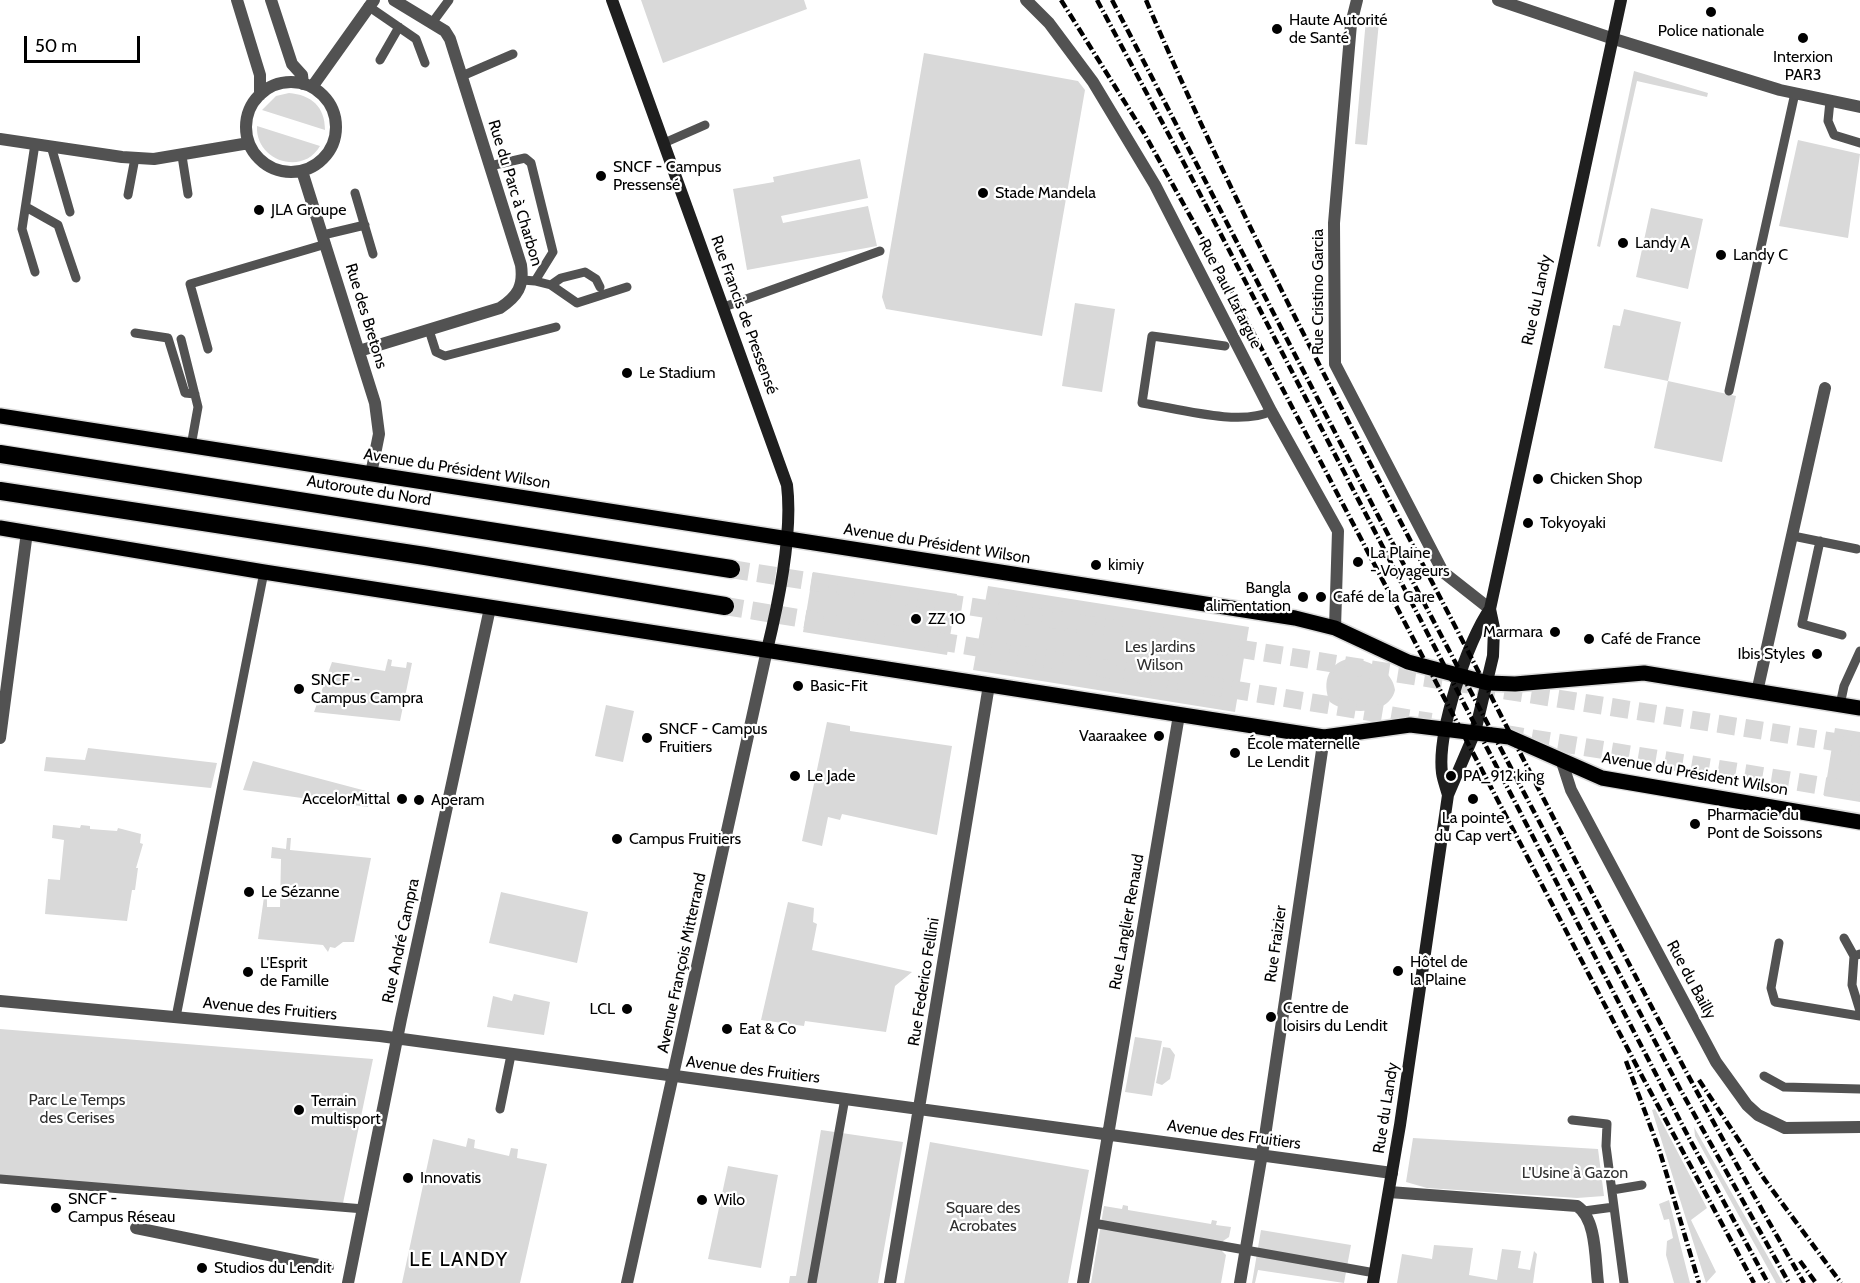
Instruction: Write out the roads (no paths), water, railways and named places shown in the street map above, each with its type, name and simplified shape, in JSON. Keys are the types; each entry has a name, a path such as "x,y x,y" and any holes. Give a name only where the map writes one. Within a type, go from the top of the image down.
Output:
{"highway":[{"name":"Autoroute du Nord","path":"0,454 731,569"},
{"path":"0,491 425,556 725,606"}],"main road":[{"name":"Rue Francis de Pressensé","path":"612,0 787,485 789,510 786,538 767,650"},
{"name":"Rue du Landy","path":"1448,795 1442,772 1446,729 1478,626 1490,609 1621,0"},
{"name":"Avenue du Président Wilson","path":"0,416 1295,618 1335,628 1408,662 1460,678 1488,683 1515,684 1644,673 1860,708"},
{"name":"Avenue du Président Wilson","path":"0,528 490,608 1324,737 1410,725 1509,737 1602,778 1860,822"},
{"name":"Rue du Landy","path":"1374,1278 1392,1173 1448,795 1475,732 1488,683 1494,628 1490,609"}],"street":[{"path":"237,0 260,75 260,94"},
{"path":"271,0 292,64 308,85 329,104 337,126 334,142 327,155 316,165 291,173 270,167 254,153 249,143 248,115 260,94 273,86 288,82 308,85"},
{"name":"Rue du Parc à Charbon","path":"359,351 500,308 512,300 529,280 450,39 432,22 394,0"},
{"name":"Rue Paul Lafargue","path":"1026,0 1049,23 1093,82 1155,185 1271,411 1338,531 1335,628"},
{"name":"Rue Cristino Garcia","path":"1357,0 1351,24 1334,223 1335,364 1443,572 1490,609"},
{"path":"1498,0 1611,38 1795,93 1860,107"},
{"path":"308,85 371,3"},
{"path":"0,139 135,158 182,156 249,143"},
{"name":"Rue des Bretons","path":"302,171 378,417 379,434 371,474"},
{"path":"1757,692 1825,388"},
{"path":"0,738 27,532"},
{"name":"Rue André Campra","path":"348,1283 490,608"},
{"name":"Avenue François Mitterrand","path":"627,1283 767,650"},
{"name":"Rue Federico Fellini","path":"890,1283 921,1108 989,685"},
{"name":"Rue Langlier Renaud","path":"1083,1283 1179,715"},
{"name":"Rue Fraizier","path":"1240,1283 1324,737"},
{"name":"Rue du Bailly","path":"1561,759 1571,790 1716,1062 1747,1105 1758,1115 1785,1128 1860,1127"},
{"name":"Avenue des Fruitiers","path":"0,1001 398,1038 1392,1173"},
{"path":"1389,1192 1574,1205 1584,1211 1589,1223 1598,1283"},
{"path":"136,1228 328,1267"}],"lane":[{"path":"432,22 449,0"},
{"path":"371,3 416,39 425,63"},
{"path":"380,60 399,27"},
{"path":"462,76 513,54"},
{"path":"1729,391 1795,93"},
{"path":"1830,101 1828,120 1834,135 1860,143"},
{"path":"664,143 705,125"},
{"path":"35,144 22,233 35,272"},
{"path":"51,147 70,212"},
{"path":"182,156 188,194"},
{"path":"128,195 135,158"},
{"path":"490,166 525,158 531,163 553,252 529,280 551,285 580,303 627,287"},
{"path":"356,193 374,254"},
{"path":"26,207 58,225 76,278"},
{"path":"208,349 190,284 365,225"},
{"path":"724,307 880,251"},
{"path":"551,285 561,278 585,272 596,279 600,287"},
{"path":"429,330 436,352 445,356 556,327"},
{"path":"135,333 168,338 185,393 195,394"},
{"path":"1225,346 1152,336 1142,403 1238,418 1263,415 1271,411"},
{"path":"181,339 198,406 191,446"},
{"path":"1793,536 1857,549"},
{"path":"1820,541 1802,624 1842,635"},
{"path":"176,1017 264,572"},
{"path":"1840,705 1844,686 1860,651"},
{"path":"1844,938 1857,955 1852,985 1860,1011"},
{"path":"1779,943 1771,988 1775,1002 1860,1016"},
{"path":"500,1109 511,1055"},
{"path":"1764,1076 1784,1087 1860,1089"},
{"path":"812,1283 845,1098"},
{"path":"1572,1119 1607,1124 1606,1146 1624,1283"},
{"path":"0,1179 364,1209"},
{"path":"1612,1190 1642,1185"},
{"path":"1584,1211 1614,1207"},
{"path":"1093,1223 1245,1250 1374,1278"}],"tunnel":[{"path":"731,569 1860,746"},
{"path":"725,606 1431,722"},
{"path":"1505,734 1860,792"}],"railway":[{"path":"1061,0 1144,133 1223,275 1643,1078 1754,1283"},
{"path":"1097,0 1186,167 1689,1138 1768,1283"},
{"path":"1112,0 1373,506 1680,1089 1789,1283"},
{"path":"1146,0 1218,160 1335,396 1670,1041 1804,1283"},
{"path":"1626,1061 1660,1152 1699,1283"},
{"path":"1699,1080 1765,1180 1841,1283"},
{"path":"1800,1261 1816,1283"}],"place":[{"name":"Police nationale","path":"1711,12"},
{"name":"Haute Autorité de Santé","path":"1277,29"},
{"name":"Interxion PAR3","path":"1803,38"},
{"name":"SNCF - Campus Pressensé","path":"601,176"},
{"name":"Stade Mandela","path":"983,193"},
{"name":"JLA Groupe","path":"259,210"},
{"name":"Landy A","path":"1623,243"},
{"name":"Landy C","path":"1721,255"},
{"name":"Le Stadium","path":"627,373"},
{"name":"Chicken Shop","path":"1538,479"},
{"name":"Tokyoyaki","path":"1528,523"},
{"name":"La Plaine - Voyageurs","path":"1358,562"},
{"name":"kimiy","path":"1096,565"},
{"name":"Bangla alimentation","path":"1303,597"},
{"name":"Café de la Gare","path":"1321,597"},
{"name":"ZZ 10","path":"916,619"},
{"name":"Marmara","path":"1555,632"},
{"name":"Café de France","path":"1589,639"},
{"name":"Ibis Styles","path":"1817,654"},
{"name":"Basic-Fit","path":"798,686"},
{"name":"SNCF - Campus Campra","path":"299,689"},
{"name":"Vaaraakee","path":"1159,736"},
{"name":"SNCF - Campus Fruitiers","path":"647,738"},
{"name":"École maternelle Le Lendit","path":"1235,753"},
{"name":"Le Jade","path":"795,776"},
{"name":"PA_912 king","path":"1451,776"},
{"name":"AccelorMittal","path":"402,799"},
{"name":"La pointe du Cap vert","path":"1473,799"},
{"name":"Aperam","path":"419,800"},
{"name":"Pharmacie du Pont de Soissons","path":"1695,824"},
{"name":"Campus Fruitiers","path":"617,839"},
{"name":"Le Sézanne","path":"249,892"},
{"name":"Hôtel de la Plaine","path":"1398,971"},
{"name":"L'Esprit de Famille","path":"248,972"},
{"name":"LCL","path":"627,1009"},
{"name":"Centre de loisirs du Lendit","path":"1271,1017"},
{"name":"Eat & Co","path":"727,1029"},
{"name":"Terrain multisport","path":"299,1110"},
{"name":"Innovatis","path":"408,1178"},
{"name":"Wilo","path":"702,1200"},
{"name":"SNCF - Campus Réseau","path":"56,1208"},
{"name":"Studios du Lendit","path":"202,1268"}],"district":[{"name":"LE LANDY","path":"459,1260"}],"park label":[{"name":"Les Jardins Wilson","path":"1160,656"},
{"name":"Parc Le Temps des Cerises","path":"77,1109"},
{"name":"L'Usine à Gazon","path":"1575,1173"},
{"name":"Square des Acrobates","path":"983,1217"}]}
